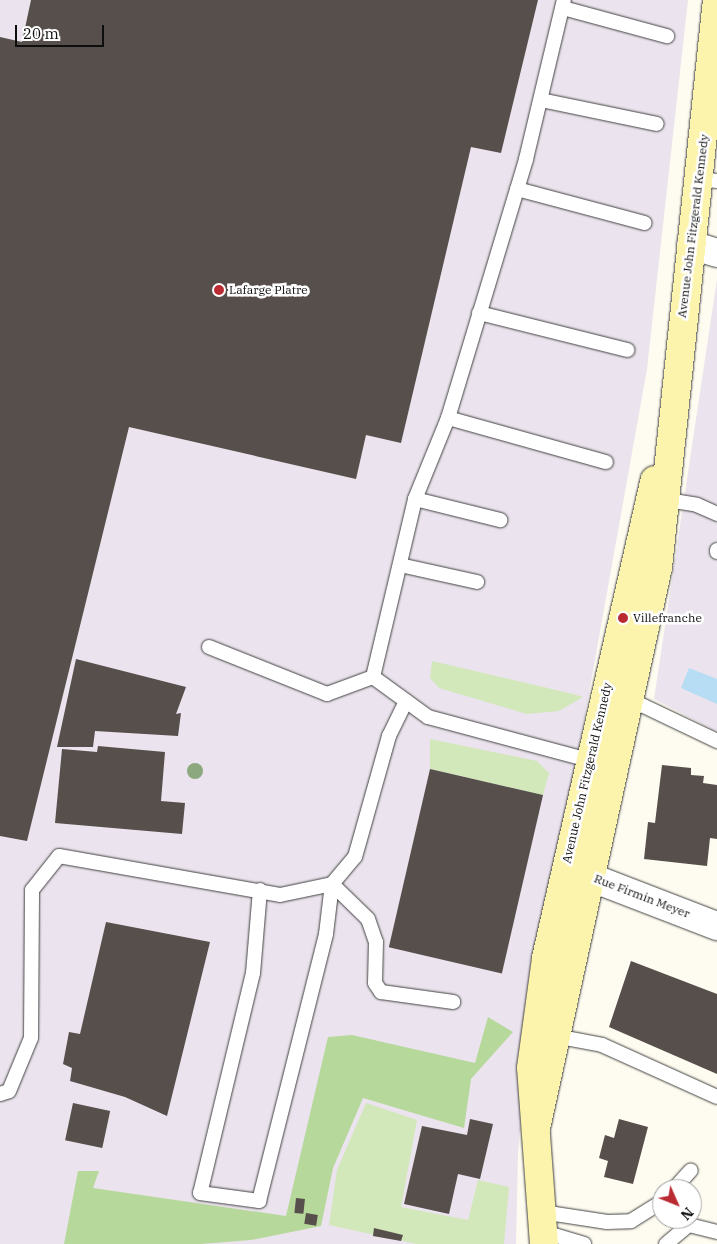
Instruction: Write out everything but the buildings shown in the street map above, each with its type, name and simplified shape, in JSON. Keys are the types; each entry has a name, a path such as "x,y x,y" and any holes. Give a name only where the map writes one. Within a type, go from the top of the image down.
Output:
{"street":[{"name":"Avenue John Fitzgerald Kennedy","path":"601,764 629,699 671,421 691,245 708,180 717,0"},
{"path":"691,245 717,253"},
{"name":"Avenue John Fitzgerald Kennedy","path":"543,1230 530,1068 577,872 659,498"},
{"name":"Avenue John Fitzgerald Kennedy","path":"536,1128 555,1036 577,872"},
{"name":"Rue Firmin Meyer","path":"577,872 717,926"}],"lane":[{"path":"373,677 415,499 448,418 517,189 541,100 563,4 667,36"},
{"path":"541,100 657,124"},
{"path":"517,189 645,223"},
{"path":"479,314 627,350"},
{"path":"448,418 606,462"},
{"path":"659,498 717,514"},
{"path":"415,499 500,520"},
{"path":"400,565 477,582"},
{"path":"209,647 327,694 373,677"},
{"path":"373,677 428,718 601,764"},
{"path":"629,699 717,741"},
{"path":"260,890 253,973 200,1193 259,1202 326,934 332,884 355,857 389,736 406,701"},
{"path":"0,1094 9,1091 31,1038 32,890 59,856 280,895 332,884"},
{"path":"332,884 368,918 376,942 374,983 381,992 454,1002"},
{"path":"555,1036 602,1045 717,1097"},
{"path":"683,1179 691,1170"},
{"path":"543,1230 631,1221 652,1208"},
{"path":"666,1244 690,1225 717,1232"},
{"path":"543,1230 584,1244"}],"shaded area":[{"path":"0,0 688,0 647,369 530,1023 518,1153 516,1244 0,1244"},
{"path":"717,279 717,732 654,699"}],"green space":[{"path":"432,661 583,697 559,711 527,714 439,688 430,678"},
{"path":"430,739 537,761 549,773 543,795 430,769"},
{"path":"488,1017 513,1032 471,1079 464,1128 363,1098 333,1168 321,1226 251,1240 200,1244 64,1244 78,1171 99,1171 93,1188 286,1216 328,1037 352,1035 475,1063"},
{"path":"366,1103 417,1120 401,1207 468,1220 478,1180 509,1187 504,1244 417,1244 329,1225 337,1170"}],"water":[{"path":"689,668 717,679 717,704 681,688"}],"place":[{"name":"Lafarge Platre","path":"219,290"},
{"name":"Villefranche","path":"623,618"}]}
